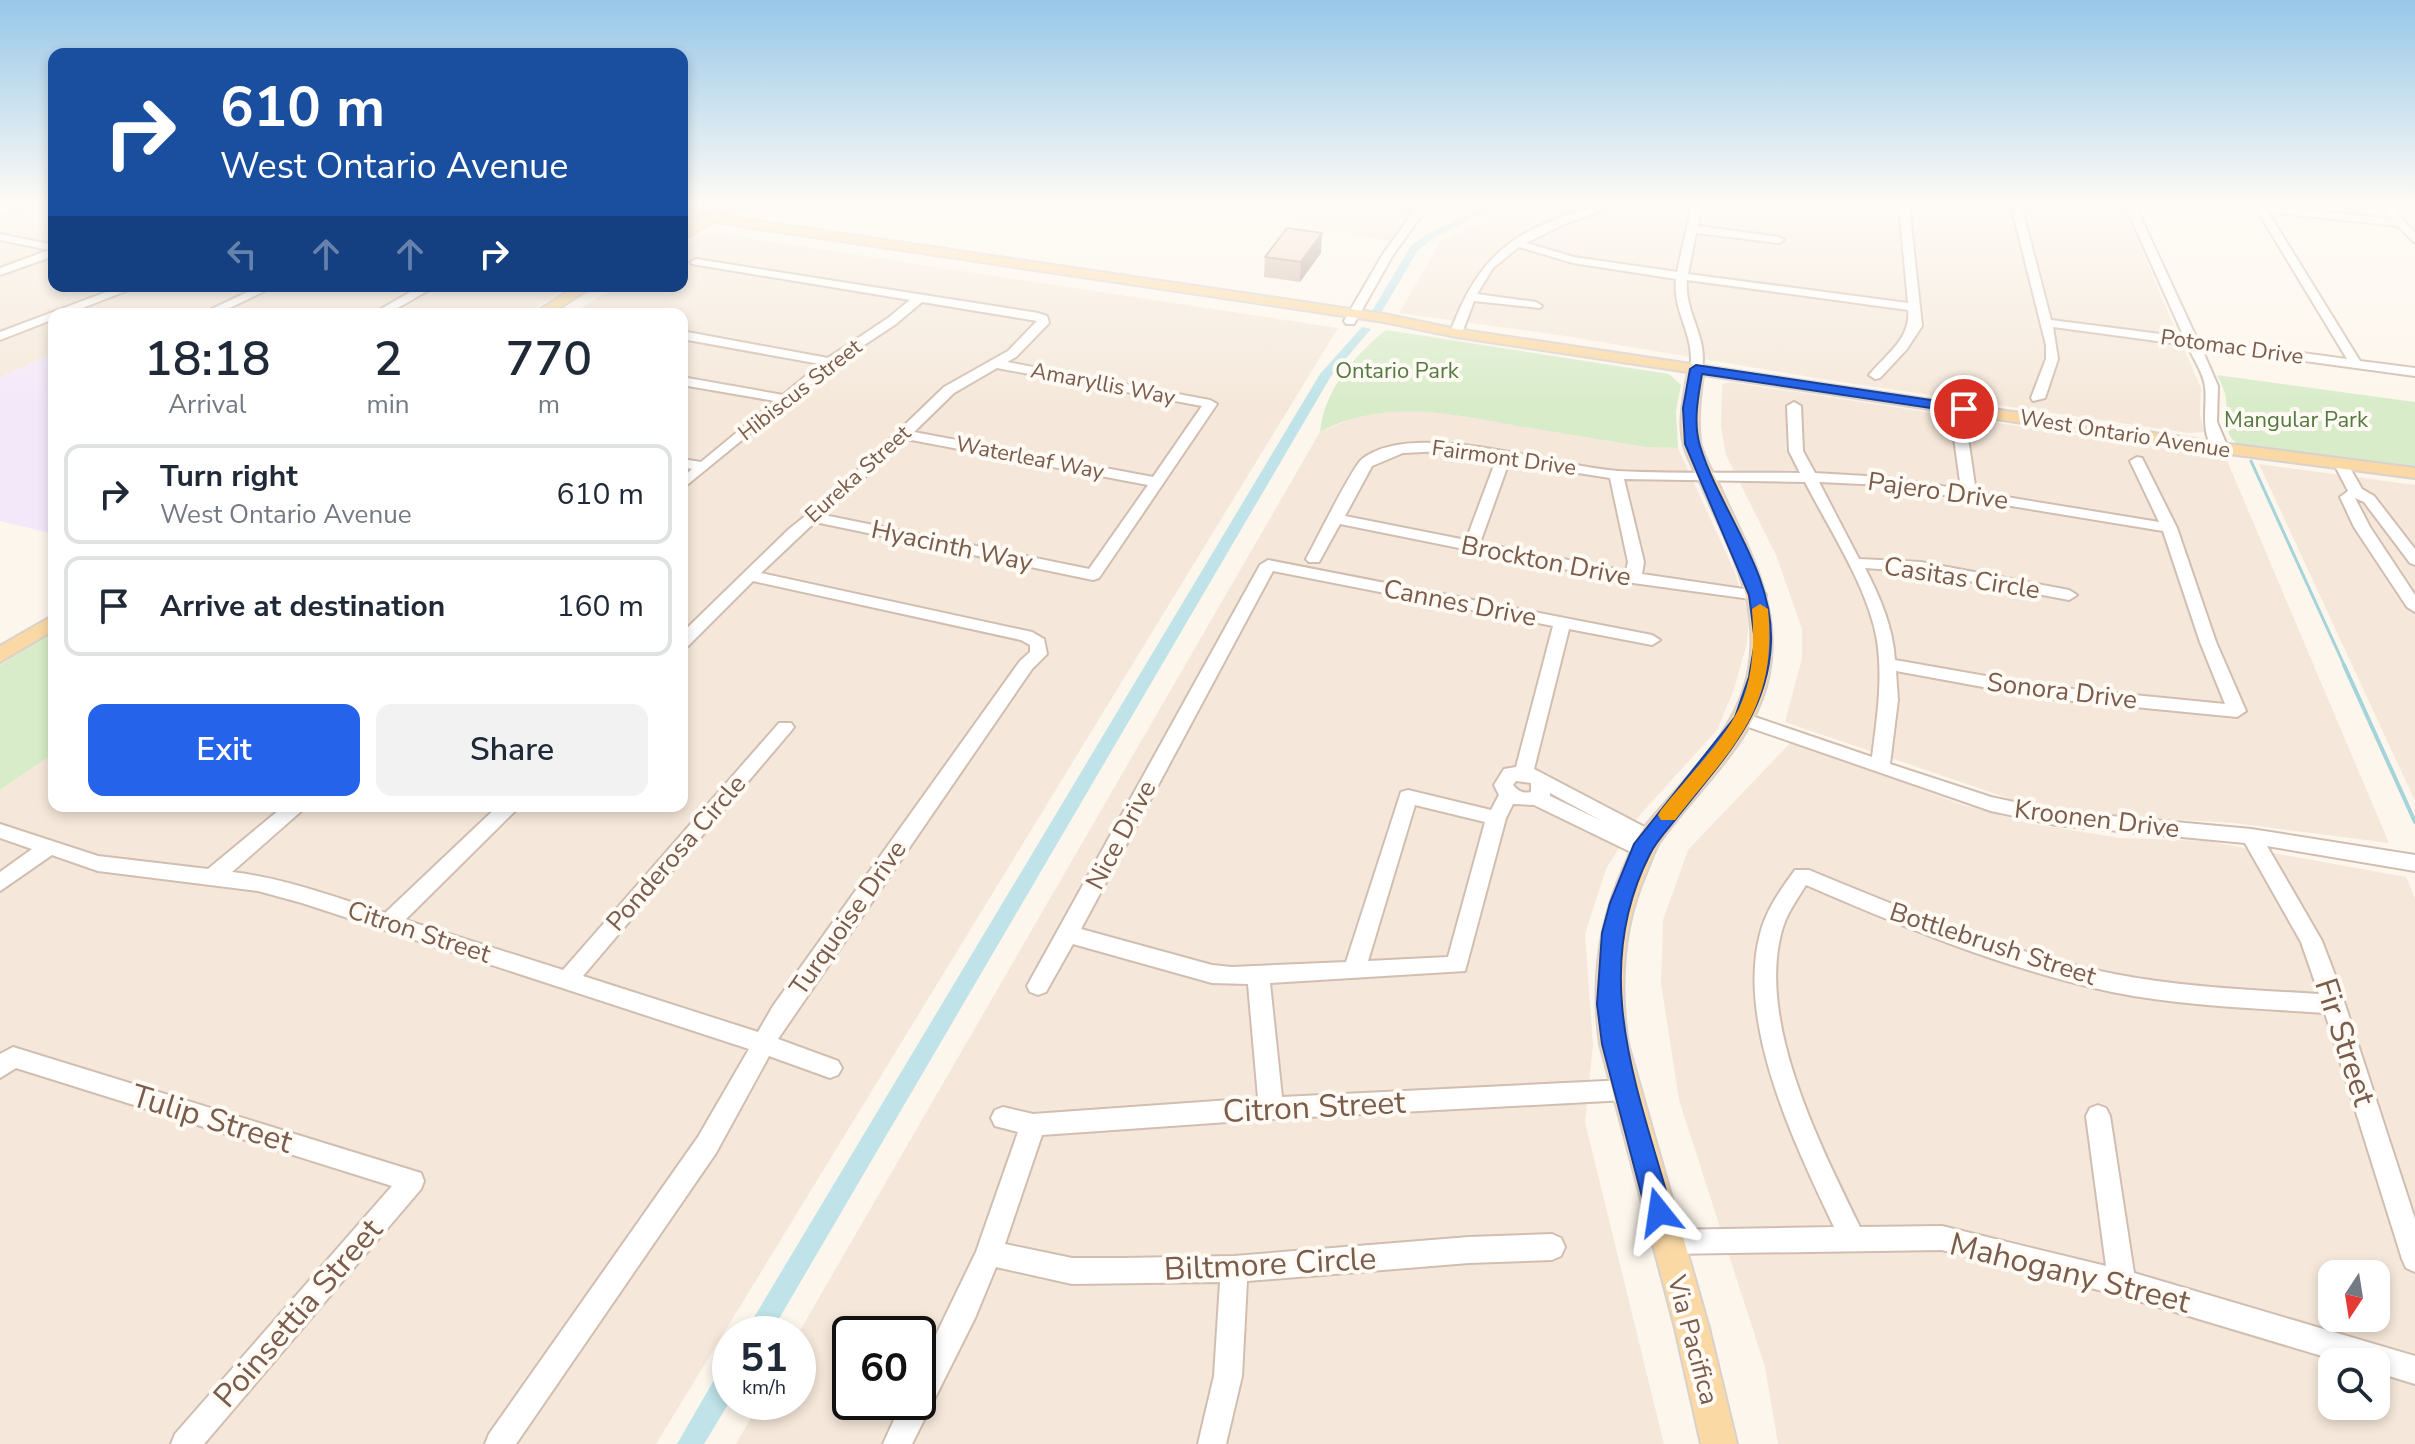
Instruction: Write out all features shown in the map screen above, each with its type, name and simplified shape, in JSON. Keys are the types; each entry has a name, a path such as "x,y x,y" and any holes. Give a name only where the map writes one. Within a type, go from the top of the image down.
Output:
{"main road":[{"name":"West Ontario Avenue","path":"1056,272 2221,448 2415,473"},
{"path":"558,308 578,292"},
{"path":"561,308 589,292"},
{"name":"Via Pacifica","path":"1696,369 1690,408 1692,444 1758,595 1763,642 1758,677 1743,719 1704,773 1645,844 1620,903 1612,933 1608,1004 1614,1044 1692,1328 1719,1444"},
{"path":"0,642 48,613"},
{"path":"0,655 48,625"}],"street":[{"path":"760,272 919,298"},
{"path":"1352,317 1377,272"},
{"path":"1456,333 1486,272"},
{"path":"1652,272 1915,307"},
{"name":"Via Pacifica","path":"1684,272 1680,293 1682,309 1697,333 1699,360 1696,369"},
{"path":"1875,375 1903,346 1916,326 1911,272"},
{"path":"2034,272 2048,323 2052,359 2038,398"},
{"path":"2160,272 2212,386 2210,422 2221,448"},
{"path":"2300,272 2356,364"},
{"path":"72,308 116,292"},
{"path":"220,308 256,292"},
{"path":"389,308 419,292"},
{"path":"1472,297 1536,306"},
{"name":"Eureka Street","path":"688,636 949,390 1012,354 1043,323 1043,319 919,298"},
{"name":"Hibiscus Street","path":"688,480 830,362 892,321 919,298"},
{"path":"0,336 48,317"},
{"name":"Potomac Drive","path":"2048,323 2415,372"},
{"path":"688,336 830,362"},
{"name":"Amaryllis Way","path":"996,364 1210,404 1157,482"},
{"path":"688,382 785,399"},
{"path":"1794,406 1796,451 1856,563 1880,621 1888,664 1889,700 1880,766"},
{"path":"1960,431 1969,494"},
{"name":"Waterleaf Way","path":"904,434 1157,482"},
{"name":"Fairmont Drive","path":"1314,559 1366,463 1381,454 1418,446 1443,447 1616,475 1706,476"},
{"path":"1471,547 1504,457"},
{"path":"2137,461 2169,528"},
{"path":"688,464 703,467"},
{"path":"2341,464 2356,492 2369,499 2415,560"},
{"path":"1616,475 1636,562 1633,578"},
{"name":"Pajero Drive","path":"1706,476 1883,481 2169,528"},
{"name":"Hyacinth Way","path":"812,517 1093,575 1157,482"},
{"path":"2356,492 2347,497 2362,527 2415,607"},
{"name":"Brockton Drive","path":"1335,519 1633,578 1758,595"},
{"name":"Sonora Drive","path":"1888,664 2043,692 2237,711 2208,642 2169,528"},
{"name":"Casitas Circle","path":"1856,563 1921,567 2069,595"},
{"name":"Cannes Drive","path":"1268,565 1652,640"},
{"name":"Nice Drive","path":"1038,986 1268,565"},
{"name":"Turquoise Drive","path":"499,1444 707,1145 781,1013 1026,665 1039,654 1038,643 1026,636 752,576"},
{"path":"1562,623 1533,784 1522,800 1509,794 1503,781 1511,774 1533,784 1645,844"},
{"name":"Kroonen Drive","path":"1743,719 1991,804 2056,818 2251,836 2415,863"},
{"name":"Ponderosa Circle","path":"567,980 785,727"},
{"path":"1068,934 1212,974 1258,975 1457,965 1496,818 1509,794"},
{"path":"1354,971 1408,797 1496,818"},
{"path":"212,877 290,812"},
{"path":"388,923 504,812"},
{"name":"Citron Street","path":"0,831 98,863 258,883 567,980 830,1068"},
{"name":"Fir Street","path":"2251,836 2311,941 2415,1259"},
{"path":"0,883 48,848"},
{"name":"Bottlebrush Street","path":"1852,1238 1788,1090 1773,1038 1767,986 1768,945 1781,907 1802,875 1933,931 2046,967 2116,983 2215,996 2333,1004"},
{"path":"1258,975 1271,1108"},
{"name":"Tulip Street","path":"6,1062 412,1181"},
{"name":"Citron Street","path":"1003,1118 1033,1125 1271,1108 1626,1090"},
{"path":"2098,1116 2122,1283"},
{"path":"936,1366 989,1253 1033,1125"},
{"name":"Poinsettia Street","path":"185,1444 412,1181"},
{"name":"Mahogany Street","path":"1667,1242 1942,1238 2122,1283 2415,1370"},
{"name":"Biltmore Circle","path":"989,1253 1072,1271 1234,1269 1469,1250 1552,1247"},
{"path":"1212,1444 1228,1376 1234,1269"},
{"path":"897,1444 909,1420"}],"shaded area":[{"path":"0,272 48,272 48,292 562,292 535,308 48,308 48,356 0,378"},
{"path":"688,272 972,272 1338,328 734,1316 712,1316 712,1352 656,1444 0,1444 0,790 48,757 48,812 688,812 688,308 581,308 608,292 688,292"},
{"path":"1423,272 2151,272 2201,388 2200,415 2204,432 2188,433 1828,380 1566,336 1399,313"},
{"path":"48,356 48,533 0,521 0,378"},
{"path":"1730,382 2226,458 2389,843 2234,823 2132,817 2028,805 1785,722 1802,658 1802,629 1776,555 1726,455 1721,426 1722,384"},
{"path":"1405,410 1449,414 1645,447 1678,448 1734,570 1749,617 1747,643 1733,692 1717,730 1638,817 1606,869 1585,934 1593,1045 1585,1122 1664,1444 736,1444 750,1420 816,1420 816,1316 808,1316 1320,432 1360,415"},
{"path":"2259,464 2415,485 2415,801"},
{"path":"1792,741 1963,805 2033,824 2121,838 2207,841 2406,877 2415,898 2415,1444 1778,1444 1765,1367 1679,1100 1661,983 1663,920 1688,850"}],"green space":[{"name":"Ontario Park","path":"1386,330 1669,374 1681,385 1676,411 1678,448 1645,447 1468,417 1418,412 1368,415 1320,432 1334,388 1353,362"},
{"name":"Mangular Park","path":"2217,375 2415,402 2415,468 2240,445 2228,431 2225,396"},
{"path":"48,635 48,757 0,790 0,665"}],"waterway":[{"path":"1377,311 1400,272"},
{"path":"767,1316 1326,374 1366,329"},
{"path":"2251,461 2345,667"},
{"path":"2344,665 2415,822"},
{"path":"690,1444 712,1407"}],"slow traffic":[{"path":"1668,815 1704,773 1743,719 1758,677 1763,642 1760,609"}],"route":[{"path":"1659,1212 1614,1044 1608,1004 1612,933 1620,903 1642,849 1743,719 1758,677 1763,642 1758,595 1692,444 1690,408 1696,369 1964,409"}]}
